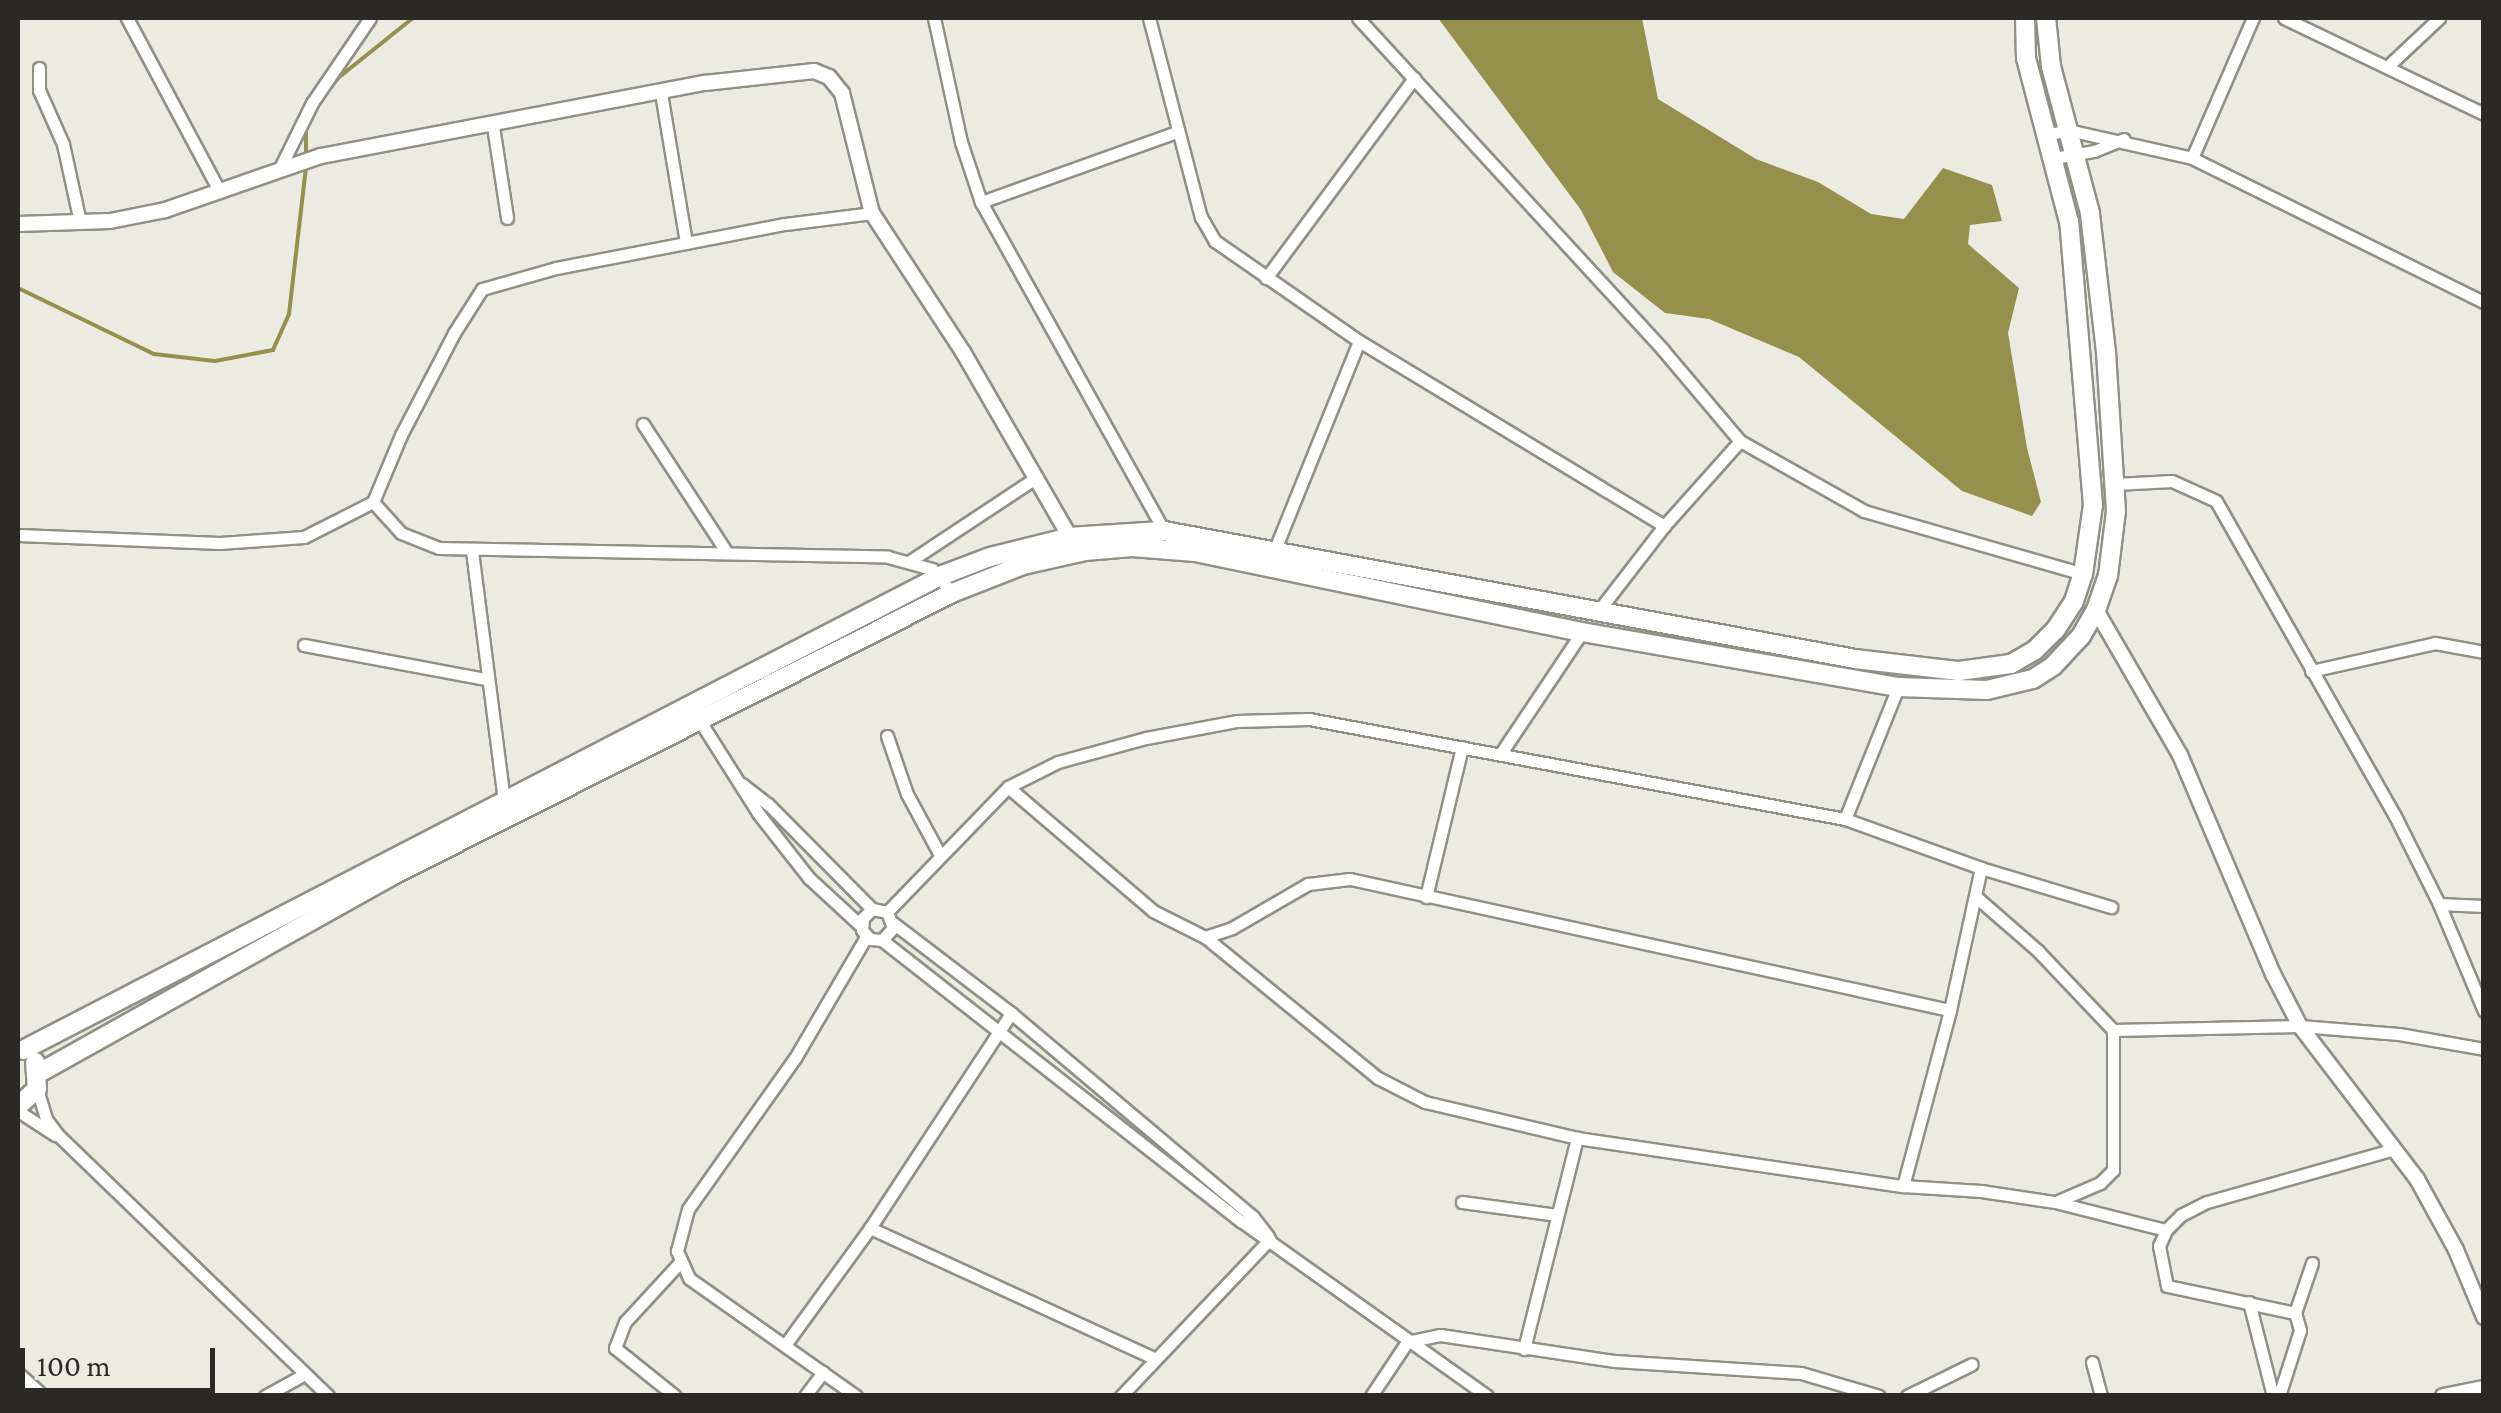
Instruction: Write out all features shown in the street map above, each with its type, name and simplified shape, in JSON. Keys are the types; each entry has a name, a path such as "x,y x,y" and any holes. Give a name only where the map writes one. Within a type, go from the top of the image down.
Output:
{"highway":[{"path":"18,1378 37,1396"}],"main road":[{"path":"18,1108 38,1081 393,875 695,714 940,576 990,557 1070,537 1164,531 1854,659 1959,672 2010,664 2034,650 2056,628 2084,574 2092,484 2070,222 2026,58 2025,18"},
{"path":"38,1081 20,1049 504,800 952,593 1048,560 1115,547 1153,548 1302,572 1582,632 1898,687 1950,692 2013,686 2052,666 2081,636 2096,610 2113,550 2115,484 2100,286 2086,191 2051,66 2046,18"},
{"path":"1846,677 1854,659"}],"street":[{"path":"128,18 220,192"},
{"path":"279,170 312,103 370,18"},
{"path":"934,18 962,142 982,202 1164,531"},
{"path":"1149,18 1200,217 1215,241 1359,341 1664,526"},
{"path":"1358,18 1740,441 1864,511 2084,574"},
{"path":"2192,158 2254,18"},
{"path":"2284,18 2389,65 2484,114"},
{"path":"2389,65 2439,18"},
{"path":"38,68 39,90 64,144 80,222"},
{"path":"18,224 136,216 322,156 661,93 784,72 814,71 829,76 845,101 872,213 963,352 1070,537"},
{"path":"1266,278 1414,78"},
{"path":"661,93 686,243"},
{"path":"493,126 507,218"},
{"path":"2046,135 2068,130 2124,139 2192,158 2484,302"},
{"path":"982,202 1176,132"},
{"path":"2054,158 2124,139"},
{"path":"18,536 268,542 304,537 373,502 401,435 454,333 482,289 520,275 872,213"},
{"path":"1275,549 1359,341"},
{"path":"643,424 726,550"},
{"path":"1596,614 1664,526 1740,441"},
{"path":"910,561 1037,477"},
{"path":"2115,484 2172,481 2216,501 2396,816 2484,1011"},
{"path":"373,502 401,532 416,541 472,551 726,550 910,561 940,576 952,593"},
{"path":"472,551 504,800"},
{"path":"2096,610 2116,637 2196,790 2273,974 2300,1026 2417,1178 2456,1250 2484,1317"},
{"path":"1501,753 1582,632"},
{"path":"2081,636 2116,637"},
{"path":"2311,671 2435,643 2484,652"},
{"path":"304,645 486,679"},
{"path":"1845,819 1898,687"},
{"path":"695,714 758,813 809,878 864,931 882,940 1270,1239 1487,1396"},
{"path":"882,940 890,918 940,854 1008,788 1058,762 1146,738 1237,721 1309,719 1845,819 1981,868 2111,907"},
{"path":"887,736 908,794 940,854"},
{"path":"1426,897 1462,747"},
{"path":"742,784 768,804 872,909 890,918 1011,1013 1246,1212 1270,1239"},
{"path":"1008,788 1153,911 1205,937 1378,1078 1425,1102 1577,1138 1903,1186 1980,1190 2055,1202 2166,1230"},
{"path":"1903,1186 1950,1010 1981,868"},
{"path":"1205,937 1232,928 1325,880 1350,879 1950,1010"},
{"path":"1975,896 2038,951 2113,1030 2113,1170 2100,1183 2055,1202"},
{"path":"2439,904 2484,906"},
{"path":"856,1396 689,1278 677,1251 688,1210 795,1058 872,909"},
{"path":"785,1345 870,1228 1011,1013"},
{"path":"2113,1030 2300,1026 2398,1034 2484,1049"},
{"path":"38,1081 46,1119 59,1136 328,1396"},
{"path":"18,1108 59,1136"},
{"path":"1524,1349 1577,1138"},
{"path":"2295,1313 2167,1286 2159,1246 2166,1230 2181,1215 2207,1202 2394,1149"},
{"path":"1462,1202 1557,1215"},
{"path":"870,1228 1154,1358"},
{"path":"1121,1396 1270,1239"},
{"path":"675,1396 618,1354 615,1342 626,1322 681,1261"},
{"path":"2276,1396 2300,1330 2295,1313 2312,1263"},
{"path":"2248,1302 2276,1396"},
{"path":"1372,1395 1408,1342 1440,1335 1672,1366 1801,1373 1879,1396"},
{"path":"2092,1362 2101,1396"},
{"path":"1907,1396 1972,1364"},
{"path":"805,1396 823,1372"},
{"path":"265,1396 302,1375"},
{"path":"2443,1396 2484,1388"}],"shaded area":[{"path":"1438,18 1642,18 1658,99 1756,159 1818,182 1871,214 1904,219 1943,168 1992,185 2002,221 1970,225 1968,244 2019,288 2008,333 2027,448 2041,502 2032,516 1962,491 1799,357 1709,319 1665,313 1613,272 1581,210"}],"waterway":[{"path":"320,101 338,78 413,18"},
{"path":"306,126 306,157"},
{"path":"18,288 154,354 215,361 273,350 289,314 306,166"}]}
